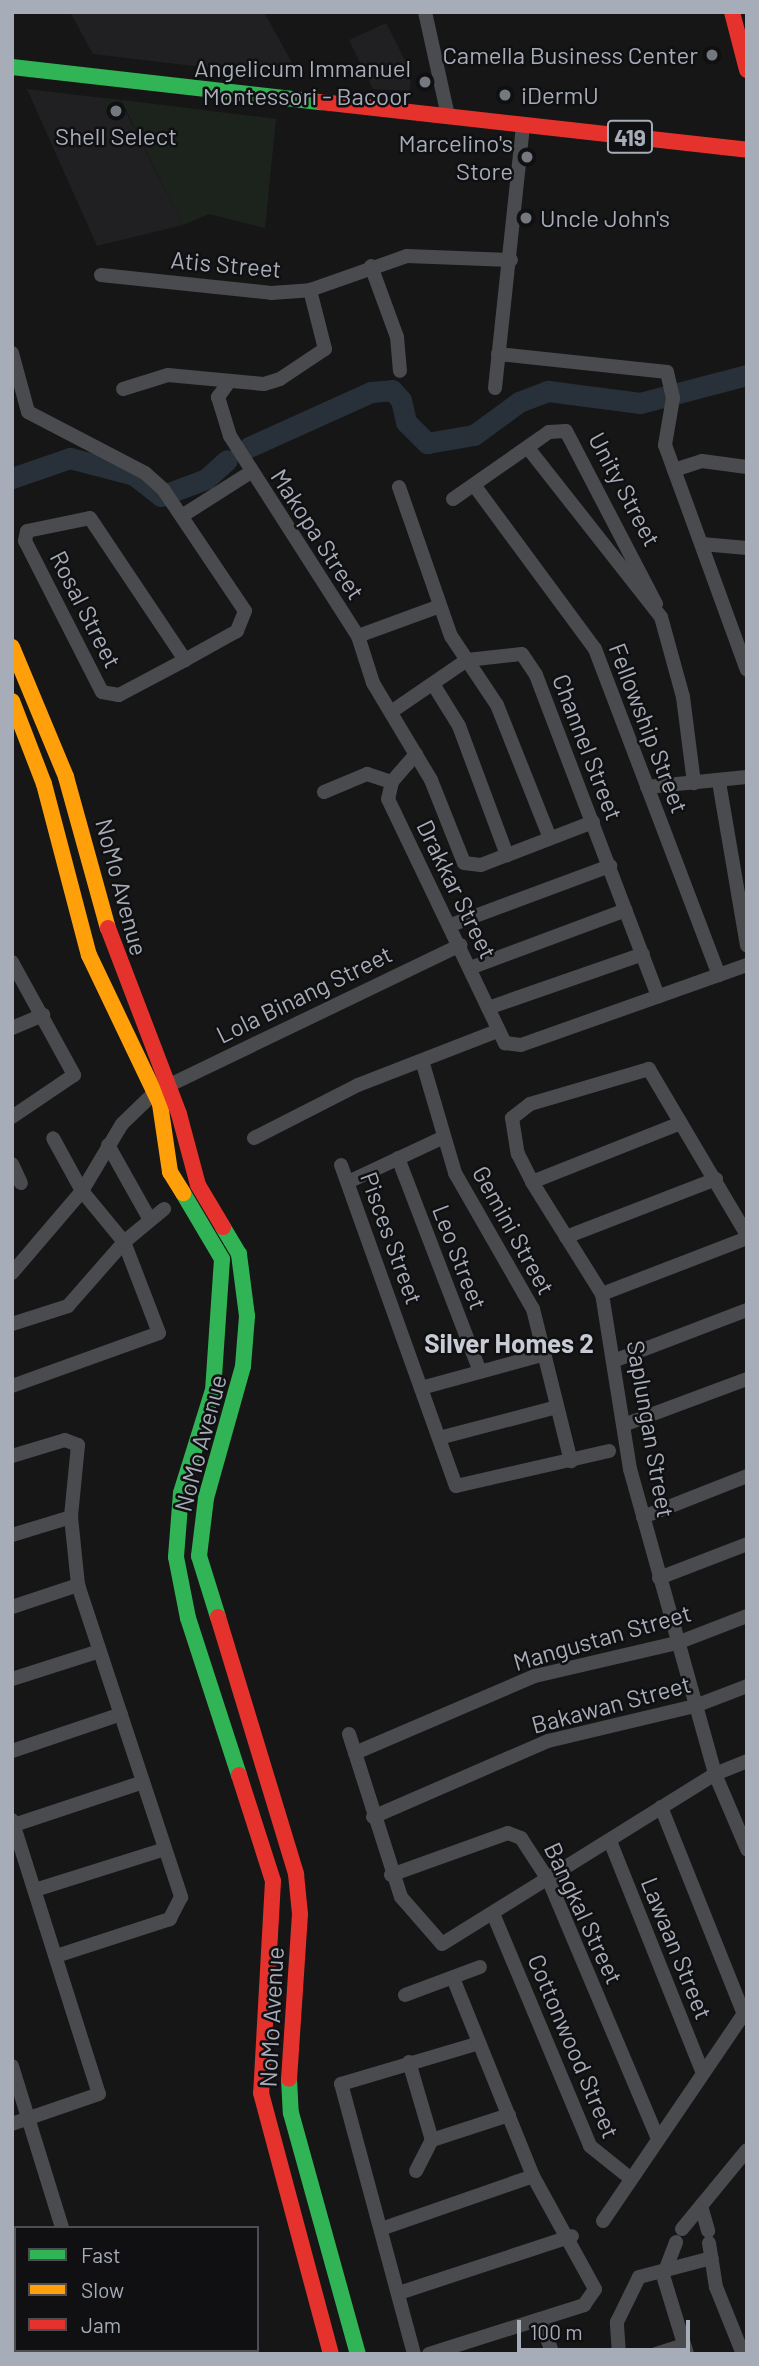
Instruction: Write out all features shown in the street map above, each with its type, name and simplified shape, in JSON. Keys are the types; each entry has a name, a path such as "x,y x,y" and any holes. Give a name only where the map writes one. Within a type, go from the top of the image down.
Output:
{"main road":[{"path":"732,12 747,70"},
{"name":"419","path":"12,67 747,150"},
{"name":"NoMo Avenue","path":"12,647 66,777 113,947 202,1197 234,1243 241,1266 243,1366 206,1498 199,1556 296,1874 300,1914 288,2057 291,2113 358,2354"},
{"name":"NoMo Avenue","path":"12,701 44,784 89,955 162,1088 170,1172 222,1259 213,1390 176,1519 179,1583 273,1881 261,2093 331,2354"}],"street":[{"path":"425,12 448,116"},
{"path":"495,388 518,124"},
{"name":"Atis Street","path":"101,275 271,293 310,290 371,266 407,256 506,265"},
{"path":"371,266 397,337 400,371"},
{"path":"123,389 169,375 229,382 273,382 320,356 325,339 310,290"},
{"path":"12,353 28,412 145,473 163,489 181,512 251,472"},
{"path":"498,354 662,367 672,391 665,439 702,544 740,632 747,670"},
{"name":"Makopa Street","path":"229,382 219,406 251,472 358,636 373,683 416,754 460,856 474,867 507,855"},
{"name":"Unity Street","path":"453,499 550,432 572,436 646,576 661,617"},
{"path":"528,448 661,617 683,697 694,783"},
{"path":"674,470 702,461 747,467"},
{"name":"Fellowship Street","path":"474,485 592,642 719,975"},
{"path":"399,487 440,606 467,660 497,705 550,838"},
{"name":"Rosal Street","path":"181,512 246,620 237,631 185,660 119,695 102,692 24,538 32,529 90,518 185,660"},
{"path":"702,544 747,548"},
{"path":"358,636 440,606"},
{"name":"Channel Street","path":"391,712 467,660 515,652 529,663 593,821 658,997"},
{"path":"433,684 459,726 507,855 593,821"},
{"path":"324,792 367,774 392,782 416,754"},
{"path":"648,787 719,782 747,777"},
{"name":"Drakkar Street","path":"392,782 388,799 460,944 497,1031 513,1046 658,997"},
{"path":"719,782 747,946"},
{"path":"451,925 610,866"},
{"path":"470,968 626,910"},
{"name":"Lola Binang Street","path":"162,1088 460,944"},
{"path":"488,1008 643,954"},
{"path":"12,962 17,980 43,1015 74,1075 12,1117"},
{"path":"658,997 747,965"},
{"path":"12,1028 43,1015"},
{"path":"254,1138 358,1085 423,1064 497,1031"},
{"name":"Gemini Street","path":"423,1064 455,1172 533,1309 571,1461"},
{"name":"Saplungan Street","path":"681,1123 654,1074 643,1068 516,1112 511,1125 532,1182 602,1294 643,1517 715,1774 745,1840"},
{"path":"12,1273 82,1191 108,1146 162,1088"},
{"path":"532,1182 681,1123 716,1179 747,1237 602,1294"},
{"path":"348,1182 444,1137"},
{"path":"12,1386 155,1337 160,1326 124,1242 82,1191 53,1138"},
{"path":"108,1146 149,1218"},
{"name":"Leo Street","path":"398,1158 480,1372"},
{"path":"12,1164 20,1183"},
{"name":"Pisces Street","path":"341,1165 456,1486 571,1461"},
{"path":"566,1237 716,1179"},
{"path":"12,1324 68,1306 124,1242 149,1218 164,1209"},
{"path":"616,1360 747,1310"},
{"path":"421,1388 545,1354"},
{"path":"626,1424 747,1378"},
{"path":"439,1438 557,1407"},
{"path":"12,1456 65,1440 78,1445 71,1517 78,1585 181,1897 176,1914 56,1956"},
{"path":"571,1461 609,1451"},
{"path":"643,1517 747,1476"},
{"path":"12,1535 71,1517"},
{"path":"659,1578 747,1544"},
{"path":"12,1607 78,1585"},
{"name":"Mangustan Street","path":"355,1753 535,1676 677,1643 747,1616"},
{"path":"12,1679 100,1651"},
{"name":"Bakawan Street","path":"373,1817 548,1741 695,1706 747,1686"},
{"path":"12,1751 121,1714"},
{"path":"349,1734 391,1875 412,1915 442,1944 494,1916 715,1774 747,1761"},
{"path":"12,2124 99,2094 13,1822 143,1782"},
{"path":"603,2221 745,2010 661,1807"},
{"name":"Bangkal Street","path":"391,1875 508,1833 527,1843 549,1881 657,2137"},
{"name":"Lawaan Street","path":"610,1841 702,2071"},
{"path":"35,1889 165,1849"},
{"name":"Cottonwood Street","path":"494,1916 590,2146 630,2178"},
{"path":"405,1995 480,1967"},
{"path":"429,2354 584,2305 596,2289 572,2236 533,2176 453,1978"},
{"path":"414,2354 341,2084 479,2043"},
{"path":"409,2062 432,2140 416,2171"},
{"path":"12,2066 61,2226"},
{"path":"432,2140 509,2115"},
{"path":"743,2155 747,2175"},
{"path":"656,2354 685,2349 663,2271 679,2235 743,2155"},
{"path":"381,2229 533,2176"},
{"path":"701,2206 710,2244 745,2353"},
{"path":"399,2292 572,2236"},
{"path":"619,2354 617,2322 633,2284 663,2271 710,2244"},
{"path":"540,2319 553,2354"}],"shaded area":[{"path":"70,12 264,12 301,79 93,54"},
{"path":"386,23 411,72 410,91 373,89 349,40"},
{"path":"27,89 120,100 183,225 97,246"},
{"path":"106,98 276,119 265,228 209,214 183,225 121,100 104,108"}],"waterway":[{"path":"249,447 371,392 392,390 401,400 406,422 427,443 474,435 519,402 548,391 640,403 747,375"},
{"path":"12,478 70,458 134,475 161,496 206,479 227,460"}],"traffic: fast":[{"path":"12,67 321,102"},
{"path":"183,1193 222,1259 213,1390 181,1493 176,1557 188,1618 239,1775"},
{"path":"218,1617 199,1556 206,1498 243,1366 247,1316 239,1254 223,1227"},
{"path":"289,2079 291,2113 358,2354"}],"traffic: slow":[{"path":"12,647 66,777 108,928"},
{"path":"12,701 44,784 89,955 160,1104 170,1172 183,1193"}],"traffic: jam":[{"path":"732,12 747,70"},
{"path":"321,102 747,150"},
{"path":"108,928 179,1114 198,1185 223,1227"},
{"path":"218,1617 296,1874 300,1914 289,2079"},
{"path":"239,1775 273,1881 261,2093 331,2354"}],"place":[{"name":"Camella Business Center","path":"712,55"},
{"name":"Angelicum Immanuel Montessori - Bacoor","path":"425,82"},
{"name":"iDermU","path":"505,95"},
{"name":"Shell Select","path":"116,111"},
{"name":"Marcelino's Store","path":"527,157"},
{"name":"Uncle John's","path":"526,218"}],"district":[{"name":"Silver Homes 2","path":"509,1343"}]}
